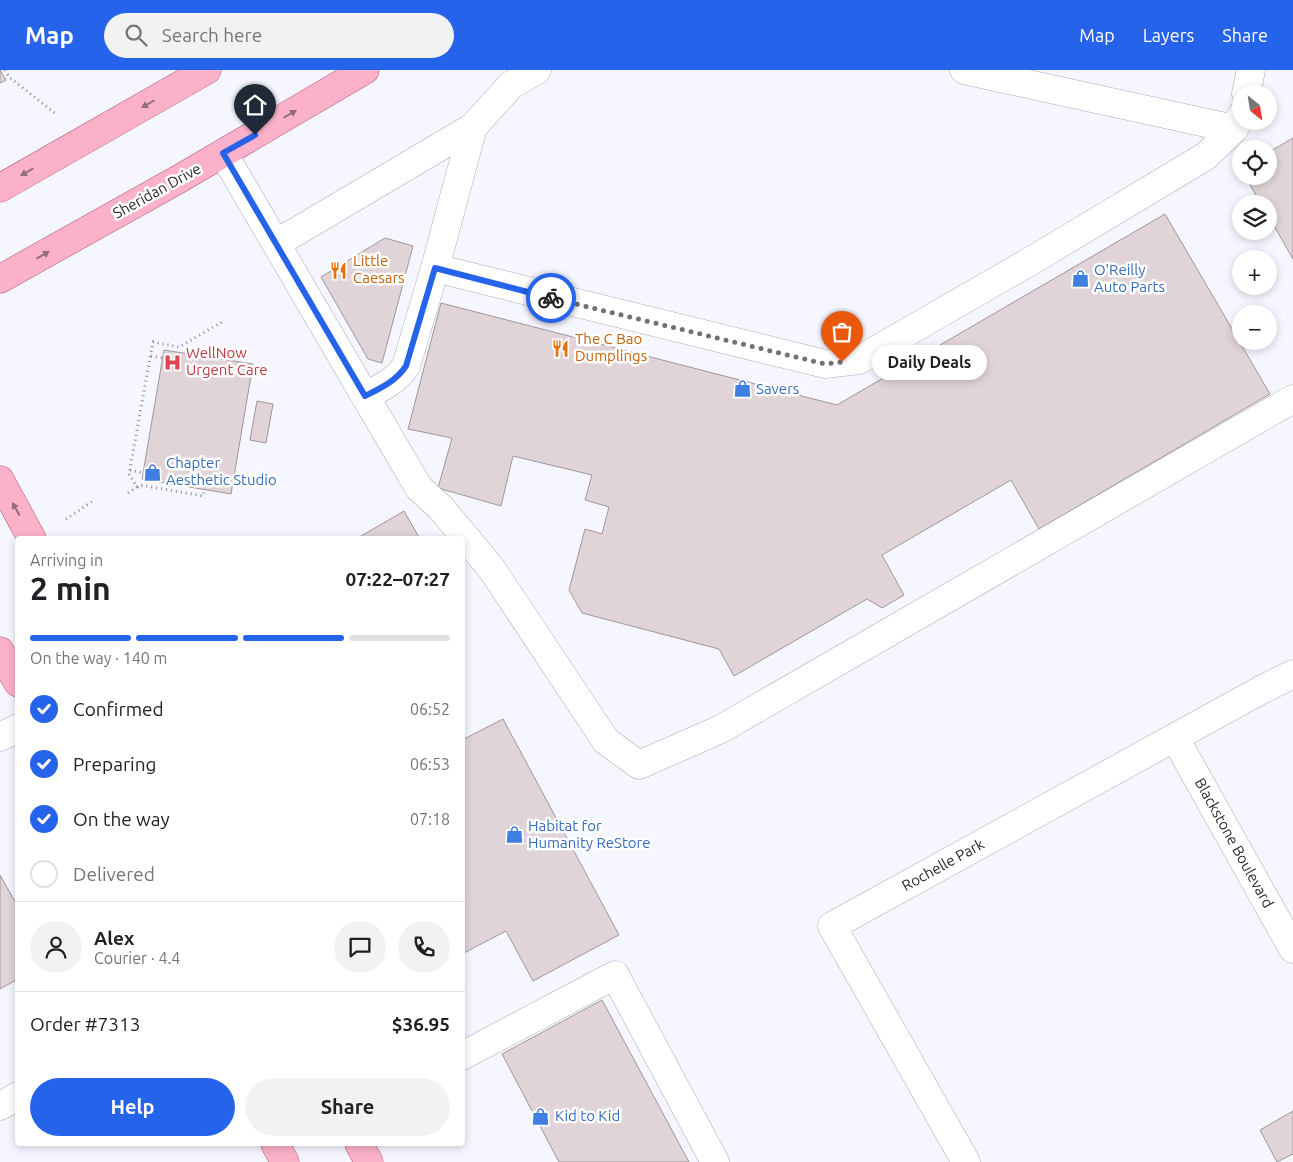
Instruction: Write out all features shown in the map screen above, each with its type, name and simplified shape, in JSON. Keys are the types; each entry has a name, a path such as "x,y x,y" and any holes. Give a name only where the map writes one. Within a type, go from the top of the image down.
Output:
{"main road":[{"path":"0,188 207,70"},
{"name":"Sheridan Drive","path":"0,279 366,70"},
{"path":"0,480 30,536"},
{"path":"0,650 15,678"},
{"path":"275,1146 285,1162"},
{"path":"360,1146 369,1162"}],"street":[{"path":"277,243 473,127 512,85 537,70"},
{"path":"964,70 1232,121"},
{"path":"1248,85 1251,70"},
{"path":"365,396 390,384 406,366 473,127"},
{"path":"435,268 825,364 859,360 1036,258 1206,156 1232,127"},
{"path":"223,153 419,488 441,508 464,536"},
{"path":"465,537 491,568 606,741 639,765 721,729 1293,399"},
{"name":"Rochelle Park","path":"966,1162 832,926 1293,674"},
{"path":"0,737 15,730"},
{"name":"Blackstone Boulevard","path":"1175,738 1293,949"},
{"path":"465,1054 615,975 715,1162"},
{"path":"0,1106 15,1098"}],"path":[{"path":"5,70 9,77 56,114"},
{"path":"137,487 130,474 130,470 153,342 179,347 222,322"},
{"path":"151,356 162,358"},
{"path":"130,470 143,473"},
{"path":"128,493 140,485 203,496 204,489"},
{"path":"66,519 93,501"}],"building":[{"path":"0,70 6,80 0,83"},
{"path":"1293,138 1293,259 1277,231 1277,195 1256,195 1250,185 1277,185 1277,147"},
{"path":"1165,214 1232,329 1232,350 1244,350 1270,394 1039,529 1011,480 882,555 904,595 882,608 867,599 734,676 719,649 582,613 569,590 585,529 602,534 609,507 585,500 592,475 513,456 501,506 438,488 452,438 408,429 441,303 837,405"},
{"path":"385,238 413,246 382,363 368,359 321,277"},
{"path":"164,350 253,364 231,494 142,479"},
{"path":"257,401 273,404 266,443 250,440"},
{"path":"404,511 418,536 361,536"},
{"name":"Habitat for Humanity ReStore","path":"503,719 619,935 533,981 506,931 465,952 465,738"},
{"path":"0,875 15,902 15,981 0,989"},
{"path":"602,1000 689,1162 559,1162 502,1054"},
{"path":"1293,1111 1293,1154 1277,1162 1260,1130"}],"way so far":[{"path":"551,298 825,364 842,362"}],"place":[{"name":"Little Caesars","path":"339,270"},
{"name":"O'Reilly Auto Parts","path":"1080,279"},
{"name":"The C Bao Dumplings","path":"561,348"},
{"name":"WellNow Urgent Care","path":"172,362"},
{"name":"Daily Deals","path":"842,362"},
{"name":"Savers","path":"742,389"},
{"name":"Chapter Aesthetic Studio","path":"152,472"},
{"name":"Habitat for Humanity ReStore","path":"514,835"},
{"name":"Kid to Kid","path":"541,1116"}],"route":[{"path":"255,135 223,153 365,396 390,384 406,366 435,268 551,298"}]}
